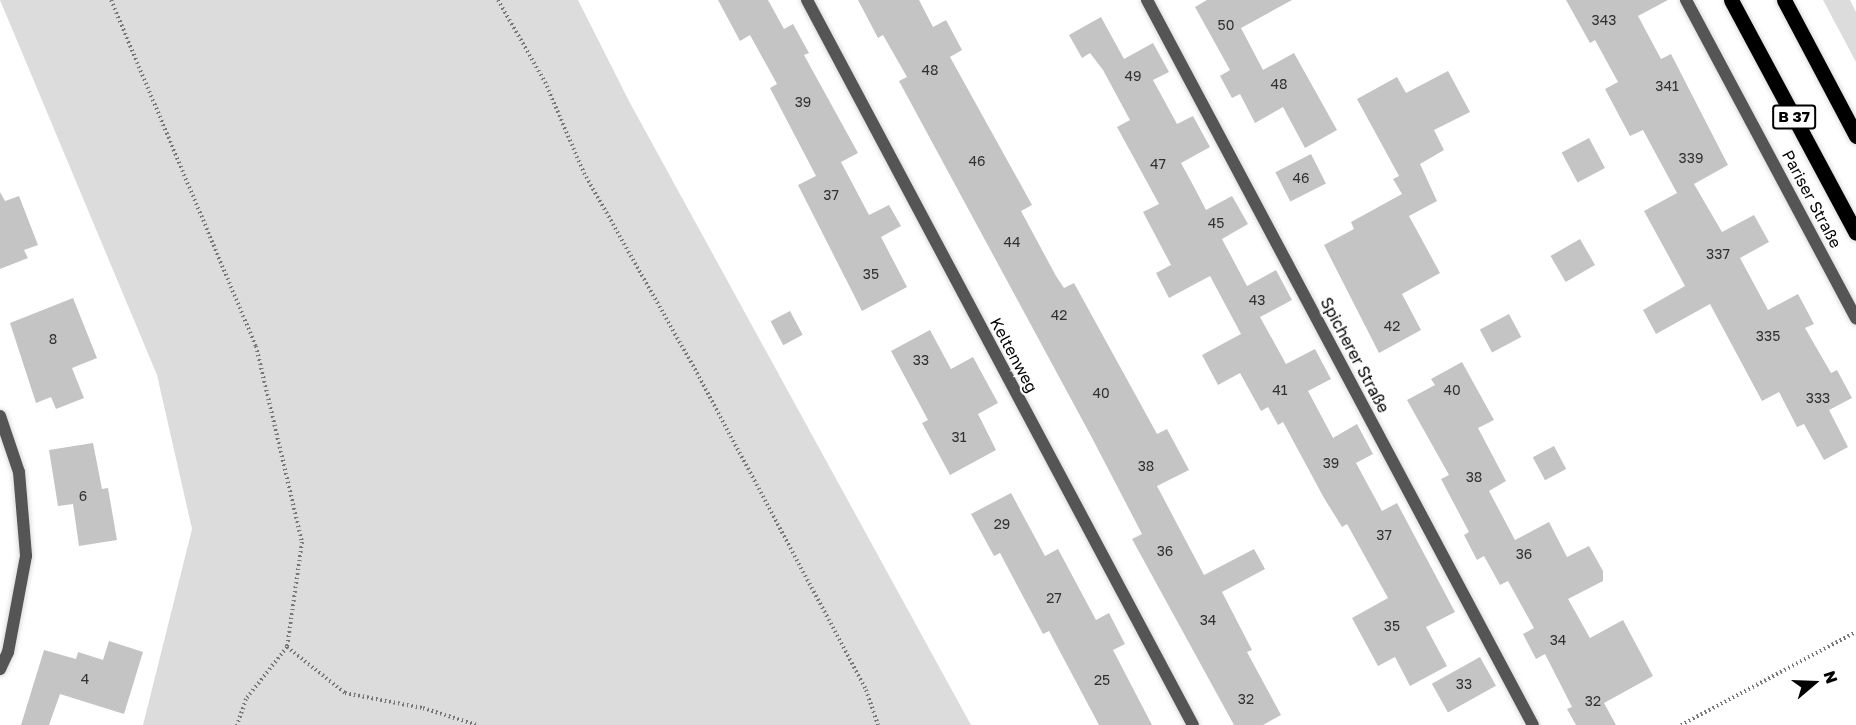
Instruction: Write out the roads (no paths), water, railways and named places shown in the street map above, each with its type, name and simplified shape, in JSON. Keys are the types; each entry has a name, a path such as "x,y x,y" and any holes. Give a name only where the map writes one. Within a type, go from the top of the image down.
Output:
{"main road":[{"name":"Pariser Straße","path":"1731,0 1856,233"},
{"name":"B 37","path":"1784,0 1856,136"}],"street":[{"name":"Keltenweg","path":"807,0 1193,725"},
{"name":"Spicherer Straße","path":"1147,0 1533,725"},
{"name":"Pariser Straße","path":"1686,0 1856,319"},
{"path":"0,416 19,472 26,556 9,652 0,669"}]}
